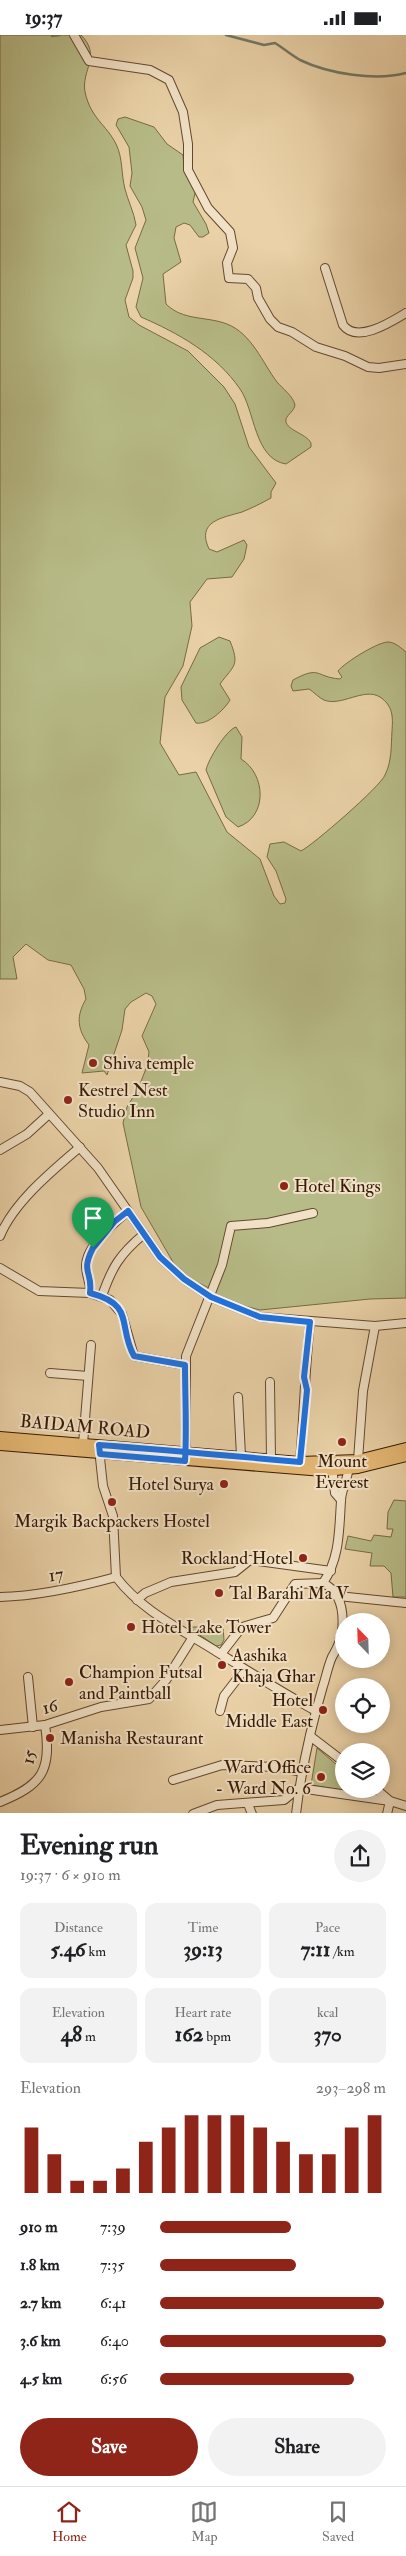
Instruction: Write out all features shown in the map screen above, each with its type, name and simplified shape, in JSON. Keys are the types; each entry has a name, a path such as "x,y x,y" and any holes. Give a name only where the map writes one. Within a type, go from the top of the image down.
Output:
{"main road":[{"name":"BAIDAM ROAD","path":"0,1437 83,1444 99,1449"},
{"name":"BAIDAM ROAD","path":"0,1445 99,1449 186,1457 332,1466 406,1456"},
{"name":"BAIDAM ROAD","path":"352,1463 406,1448"},
{"name":"BAIDAM ROAD","path":"186,1457 241,1456 332,1466"}],"street":[{"path":"74,35 89,61 150,70 169,80 183,113 188,144 188,170 208,208 230,232 233,248 228,263 229,278 244,278 252,283 270,319 278,327 292,332 316,347 345,356 368,367 379,368 406,364"},
{"path":"324,268 343,325 347,330 355,333 370,330 389,324 406,313"},
{"path":"0,1082 25,1088 98,1168 160,1257 184,1279 211,1297 260,1317 374,1325 406,1323"},
{"path":"0,1150 27,1134 49,1114"},
{"path":"0,1236 12,1215 60,1163 80,1147"},
{"path":"90,1293 91,1284 86,1264 88,1258 102,1235 128,1211"},
{"path":"186,1457 185,1365 191,1338 211,1297 222,1265 231,1226 268,1223 313,1213"},
{"path":"102,1296 116,1262 126,1249 144,1234"},
{"path":"0,1268 39,1291 90,1293 102,1296 116,1304 122,1313 134,1356 185,1365"},
{"path":"300,1462 307,1390 304,1377 310,1322"},
{"path":"323,1583 331,1571 341,1530 340,1500 352,1463 374,1325"},
{"path":"83,1444 90,1345"},
{"path":"50,1373 88,1376"},
{"path":"270,1382 271,1459"},
{"path":"238,1397 241,1456"},
{"path":"99,1449 103,1486 112,1516 116,1577 137,1600 158,1617 221,1654 244,1670 316,1711"},
{"path":"332,1466 335,1493 340,1500"},
{"path":"137,1600 145,1593 171,1582 235,1572 250,1560 331,1571"},
{"name":"17","path":"0,1597 68,1589 116,1577"},
{"path":"221,1654 242,1627 273,1618 295,1584 323,1583 333,1587 338,1596 341,1603 342,1635 340,1645 332,1657 316,1711 299,1789 296,1813"},
{"path":"338,1596 406,1603"},
{"name":"16","path":"0,1729 45,1725 101,1707 149,1699 166,1680 193,1637"},
{"path":"220,1711 224,1696 244,1670"},
{"path":"28,1677 33,1727"},
{"name":"15","path":"0,1802 30,1789 38,1779 47,1757 45,1725"},
{"path":"310,1736 335,1755"},
{"path":"173,1780 222,1765 275,1767 303,1772"},
{"path":"193,1813 217,1805 284,1800 299,1789 390,1801 406,1806"},
{"path":"386,1798 390,1801"},
{"path":"387,1813 390,1801"},
{"path":"248,1804 252,1813"},
{"path":"217,1805 220,1813"}],"green space":[{"path":"0,35 81,35 87,43 90,56 85,92 91,109 112,137 118,149 125,189 136,225 126,245 133,271 133,278 125,300 129,317 139,325 188,351 224,387 235,404 249,447 276,483 271,492 271,498 242,512 219,519 208,527 206,540 209,549 217,552 244,540 247,545 244,559 232,577 207,579 190,602 192,626 183,666 165,697 160,743 179,775 196,772 227,832 260,859 274,896 280,904 285,903 286,899 276,871 267,857 270,844 284,842 301,851 319,838 381,781 387,770 391,748 391,712 388,704 380,697 367,694 338,701 324,700 309,689 293,691 291,686 293,680 309,673 318,673 340,679 342,677 338,671 342,667 362,653 384,643 394,643 406,652 406,1298 370,1299 260,1310 222,1300 209,1288 180,1274 141,1207 123,1123 127,1107 138,1089 147,1066 149,1052 142,1036 156,1004 152,996 146,993 131,1002 125,1009 122,1030 107,1075 104,1071 82,1073 89,1045 80,1028 79,1017 86,999 84,989 71,965 48,960 26,944 13,957 17,979 0,979"},
{"path":"125,117 154,127 167,144 183,155 184,168 196,189 193,202 209,233 199,237 190,225 184,223 176,227 174,238 181,262 163,274 166,304 187,316 227,324 243,334 256,349 277,382 294,402 295,405 286,419 286,423 311,443 311,447 286,464 275,460 261,444 245,398 220,365 195,346 169,330 141,317 136,307 143,278 135,248 146,220 142,207 130,186 132,173 129,147 116,125 118,119"},
{"path":"219,637 230,641 235,656 232,669 220,684 230,700 215,716 206,722 196,723 182,700 181,687 200,648"},
{"path":"236,727 242,737 241,759 255,775 259,784 260,795 259,805 255,814 248,822 238,827 226,817 206,770 218,746 227,734"},
{"path":"394,1500 406,1501 406,1597 393,1597 391,1573 384,1566 370,1566 372,1553 345,1549 348,1536 371,1541 374,1535 391,1537 393,1529 387,1529 388,1512"},
{"path":"188,1627 223,1627 224,1640 221,1645 216,1646"},
{"path":"317,1748 335,1763 335,1789 311,1785"}],"waterway":[{"path":"52,36 60,35"},
{"path":"226,35 264,45 275,43 300,60 338,72 367,76 406,73"}],"place":[{"name":"Shiva temple","path":"93,1063"},
{"name":"Kestrel Nest Studio Inn","path":"68,1100"},
{"name":"Hotel Kings","path":"284,1186"},
{"name":"Mount Everest","path":"342,1442"},
{"name":"Hotel Surya","path":"224,1484"},
{"name":"Margik Backpackers Hostel","path":"112,1502"},
{"name":"Rockland Hotel","path":"303,1558"},
{"name":"Tal Barahi Ma V","path":"219,1593"},
{"name":"Hotel Lake Tower","path":"131,1627"},
{"name":"Aashika Khaja Ghar","path":"222,1665"},
{"name":"Champion Futsal and Paintball","path":"69,1682"},
{"name":"Hotel Middle East","path":"323,1710"},
{"name":"Manisha Restaurant","path":"50,1738"},
{"name":"Ward Office - Ward No. 6","path":"321,1777"}],"route":[{"path":"93,1248 86,1264 91,1284 90,1293 102,1296 116,1304 122,1313 127,1327 134,1356 185,1365 187,1433 186,1452 185,1461 100,1454 99,1445 186,1452 227,1456 241,1456 300,1462 307,1390 304,1377 310,1322 260,1317 211,1297 184,1279 160,1257 128,1211 114,1222 93,1248"}]}
